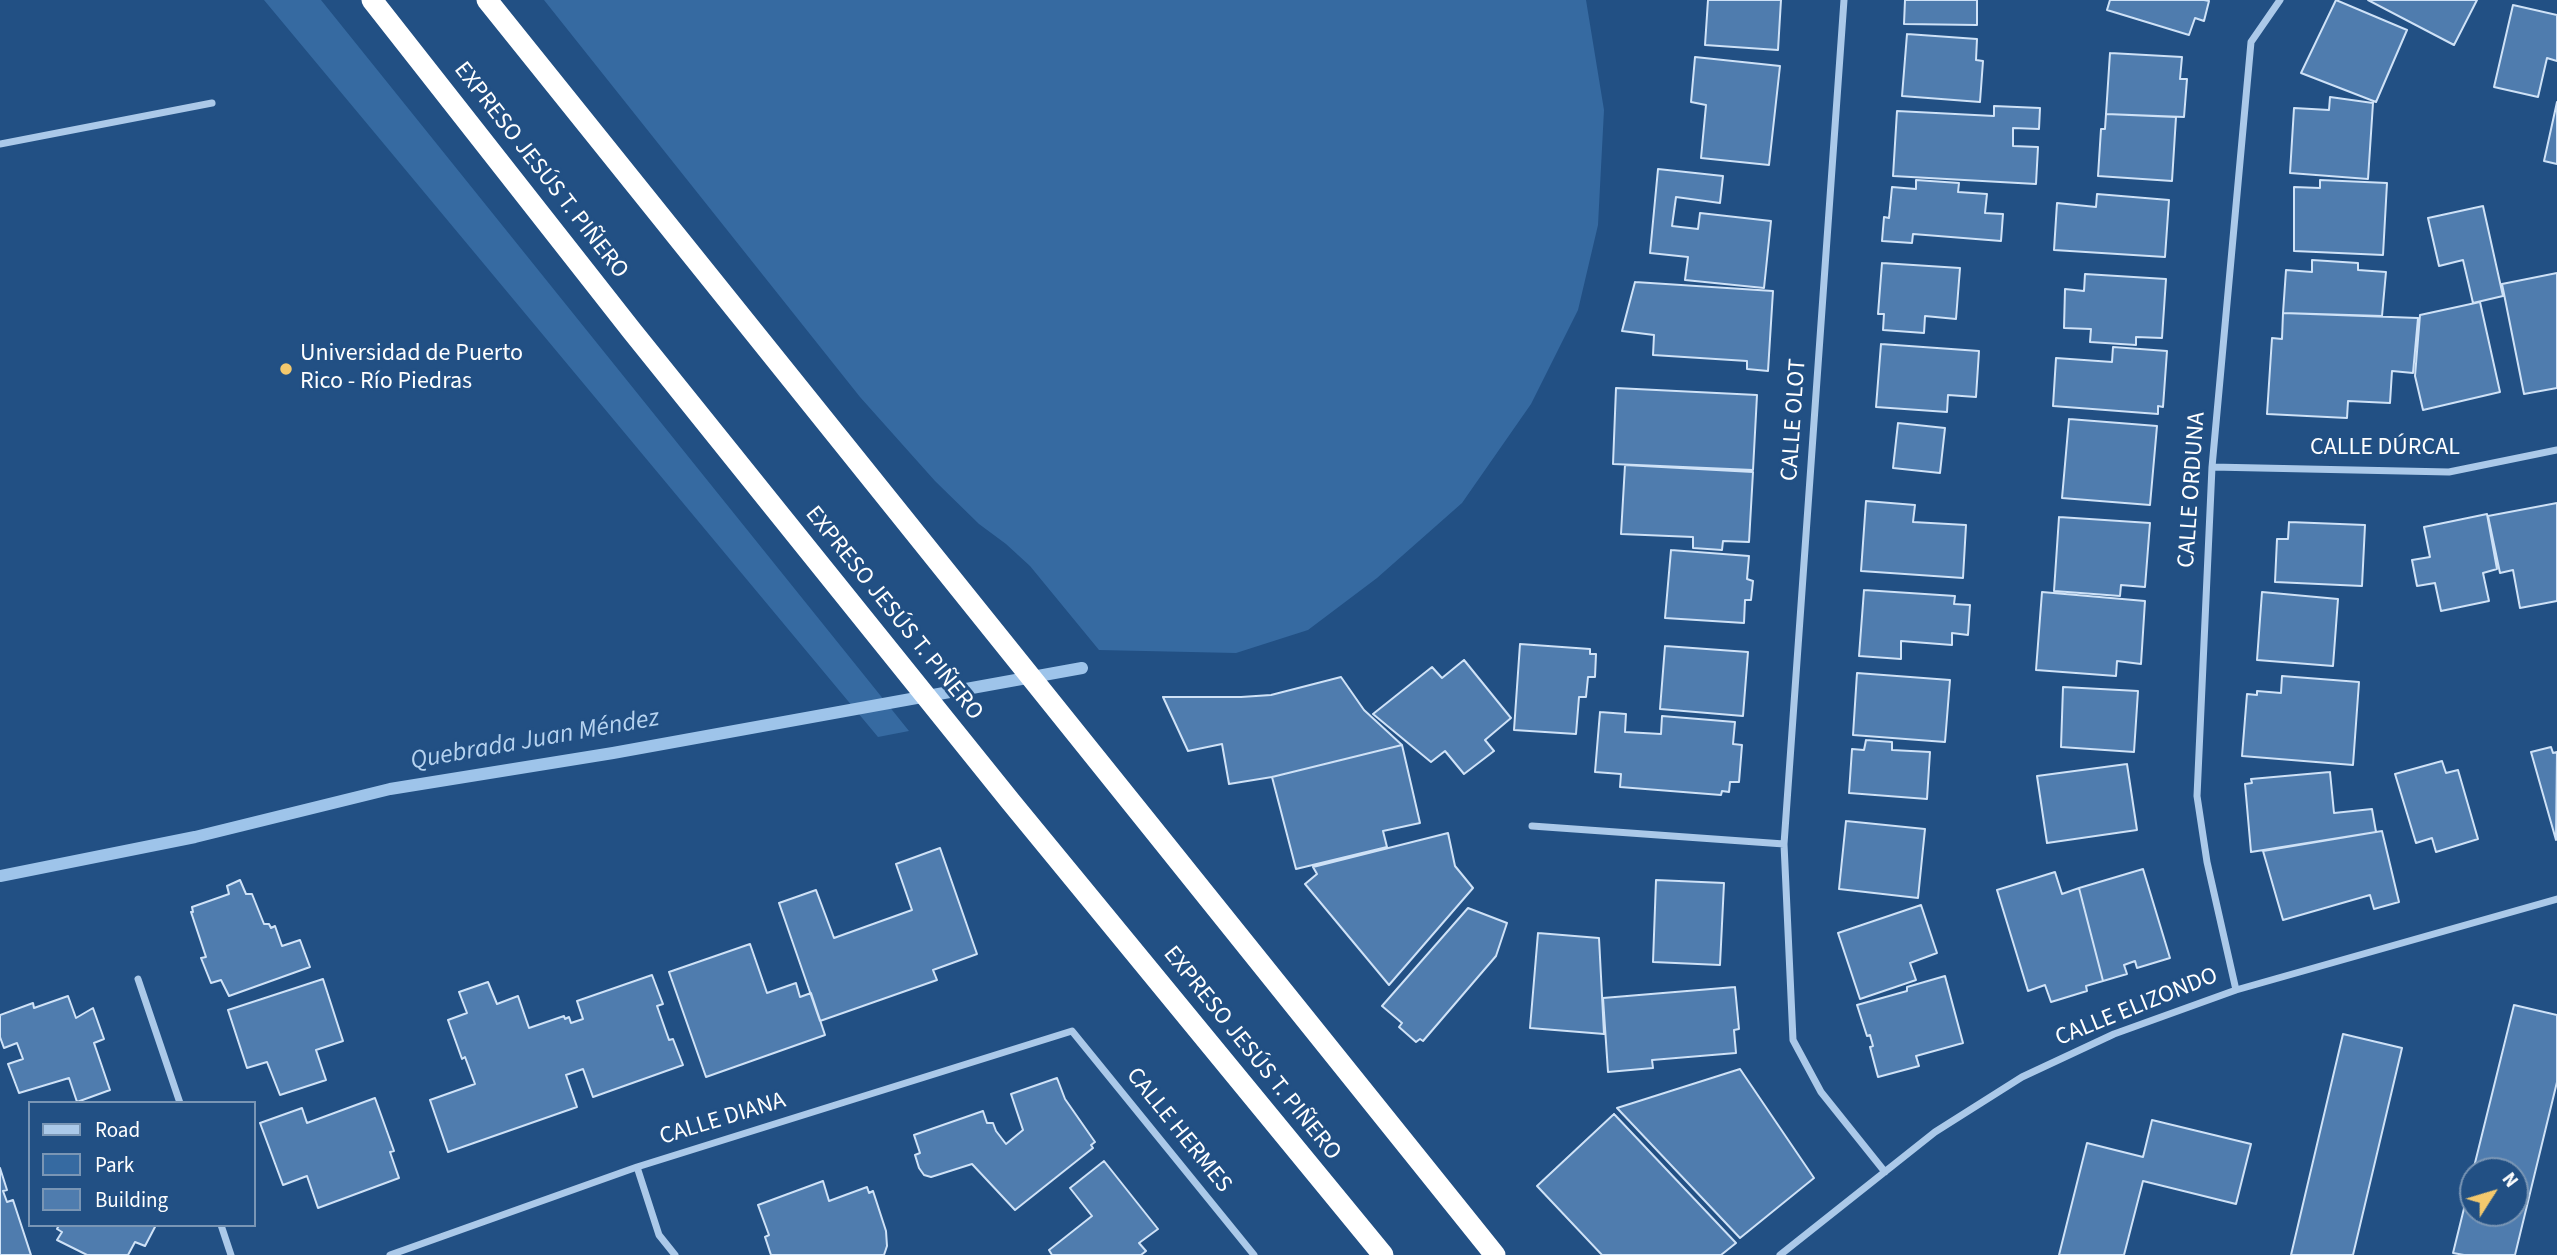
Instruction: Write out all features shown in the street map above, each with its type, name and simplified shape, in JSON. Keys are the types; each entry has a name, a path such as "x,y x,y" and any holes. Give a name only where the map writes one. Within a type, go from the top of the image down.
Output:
{"highway":[{"name":"EXPRESO JESÚS T. PIÑERO","path":"372,0 887,649 1383,1255"},
{"path":"487,0 1495,1255"}],"street":[{"name":"CALLE OLOT","path":"1844,0 1784,844 1793,1040 1821,1092 1885,1172"},
{"name":"CALLE ORDUNA","path":"2236,990 2207,862 2197,796 2212,467 2251,42 2280,0"},
{"path":"0,144 212,103"},
{"name":"CALLE DÚRCAL","path":"2212,467 2449,472 2557,450"},
{"path":"1532,826 1784,844"},
{"name":"CALLE ELIZONDO","path":"1780,1255 1935,1132 2022,1077 2114,1034 2236,990 2557,899"},
{"path":"138,979 179,1101"},
{"name":"CALLE DIANA","path":"390,1255 637,1167 1072,1031"},
{"name":"CALLE HERMES","path":"1072,1031 1254,1255"},
{"path":"637,1167 659,1235 675,1255"},
{"path":"222,1227 231,1255"}],"green space":[{"path":"264,0 321,0 909,731 878,737"},
{"path":"544,0 1586,0 1604,110 1598,225 1578,310 1531,404 1462,503 1377,578 1308,630 1236,653 1099,650 1030,566 979,524 935,481 860,397"}],"building":[{"path":"1708,0 1781,0 1778,50 1705,45"},
{"path":"1905,0 1977,0 1977,25 1904,24"},
{"path":"2110,0 2209,1 2204,21 2195,18 2189,35 2107,10"},
{"path":"2336,0 2407,30 2376,102 2301,73"},
{"path":"2368,0 2477,0 2454,45"},
{"path":"2513,5 2557,15 2557,61 2547,58 2538,97 2494,87"},
{"path":"1907,34 1977,39 1976,60 1983,61 1980,102 1902,96"},
{"path":"2110,53 2182,57 2180,79 2187,79 2184,117 2106,114"},
{"path":"1695,57 1780,66 1769,165 1701,158 1706,105 1691,102"},
{"path":"2330,97 2373,103 2368,179 2290,173 2294,108 2329,110"},
{"path":"2557,102 2557,164 2544,161"},
{"path":"1994,106 2040,108 2039,129 2013,128 2013,146 2038,147 2036,184 1893,176 1897,111 1994,116"},
{"path":"2106,114 2176,117 2172,181 2098,176 2101,129 2105,129"},
{"path":"1658,169 1723,176 1720,203 1676,197 1672,226 1698,229 1700,213 1771,221 1764,288 1685,280 1688,257 1650,253"},
{"path":"1916,180 1959,183 1958,192 1987,194 1985,213 2003,214 2001,241 1913,234 1912,243 1882,241 1884,217 1889,218 1892,187 1916,189"},
{"path":"2320,180 2387,183 2383,255 2294,251 2294,187 2320,188"},
{"path":"2097,194 2169,200 2165,257 2054,250 2057,203 2096,207"},
{"path":"2483,206 2503,296 2473,303 2463,260 2439,266 2428,218"},
{"path":"2312,260 2358,263 2358,270 2386,272 2382,316 2283,313 2286,270 2312,272"},
{"path":"1882,263 1960,268 1956,319 1925,316 1924,333 1883,330 1884,314 1878,314"},
{"path":"2557,273 2557,388 2524,394 2502,284"},
{"path":"2085,274 2166,279 2162,338 2136,337 2136,345 2090,342 2091,329 2064,328 2065,289 2084,291"},
{"path":"1635,282 1773,291 1768,371 1747,369 1747,361 1653,355 1654,335 1622,331"},
{"path":"2480,302 2500,392 2423,410 2415,376 2420,315"},
{"path":"2283,313 2418,318 2413,373 2392,371 2390,403 2348,401 2347,418 2267,414 2272,338 2282,339"},
{"path":"1881,344 1979,351 1976,397 1948,395 1947,412 1876,407"},
{"path":"2113,347 2167,351 2163,407 2158,406 2158,414 2053,406 2056,358 2112,362"},
{"path":"1616,388 1757,395 1753,470 1613,464"},
{"path":"2069,419 2157,426 2150,505 2062,498"},
{"path":"1898,423 1945,428 1940,473 1893,468"},
{"path":"1625,465 1753,472 1749,542 1723,541 1722,550 1693,548 1693,537 1621,534"},
{"path":"1866,501 1915,505 1913,522 1966,525 1963,578 1861,571"},
{"path":"2557,503 2557,601 2520,608 2513,570 2500,573 2488,516"},
{"path":"2487,514 2497,569 2483,573 2489,601 2441,611 2435,583 2417,586 2412,560 2430,557 2424,527"},
{"path":"2059,517 2150,523 2145,587 2121,585 2120,596 2054,591"},
{"path":"2289,522 2365,525 2362,586 2275,582 2277,539 2288,539"},
{"path":"1671,550 1749,556 1747,579 1753,581 1751,600 1745,600 1744,623 1665,618"},
{"path":"1864,590 1955,596 1954,604 1970,605 1968,635 1952,633 1952,645 1901,641 1901,659 1859,656"},
{"path":"2042,592 2145,601 2141,664 2117,661 2116,676 2036,670"},
{"path":"2262,592 2338,599 2333,666 2257,660"},
{"path":"1520,644 1590,649 1590,654 1596,654 1595,677 1588,677 1586,697 1579,697 1576,734 1514,730"},
{"path":"1665,646 1748,652 1743,716 1660,709"},
{"path":"1464,660 1511,718 1485,740 1494,751 1464,774 1445,751 1431,762 1373,714 1432,667 1442,678"},
{"path":"1857,673 1950,680 1945,742 1853,735"},
{"path":"2282,676 2359,682 2353,765 2242,756 2247,694 2257,695 2257,691 2281,693"},
{"path":"1341,677 1364,710 1402,745 1272,777 1229,784 1222,744 1188,751 1163,697 1271,695"},
{"path":"2063,687 2138,691 2134,752 2061,747"},
{"path":"1600,712 1626,714 1625,732 1661,734 1662,716 1735,722 1733,744 1742,745 1739,782 1730,782 1729,792 1722,791 1721,795 1620,787 1621,774 1595,772"},
{"path":"1866,740 1892,742 1892,750 1930,752 1927,799 1849,793 1852,749 1864,750"},
{"path":"1402,745 1420,823 1383,831 1387,847 1296,869 1272,777"},
{"path":"2551,747 2553,753 2557,752 2556,840 2531,752"},
{"path":"2442,761 2446,773 2458,770 2478,839 2436,852 2432,838 2416,843 2395,774"},
{"path":"2127,764 2137,830 2047,843 2037,776"},
{"path":"2330,772 2334,813 2372,809 2376,832 2251,852 2245,784 2252,783 2251,779"},
{"path":"1846,821 1925,829 1918,898 1839,889"},
{"path":"2382,831 2399,902 2374,909 2370,895 2283,920 2263,851"},
{"path":"1448,833 1455,866 1473,888 1389,985 1305,884 1317,874 1313,867"},
{"path":"940,848 977,954 933,970 937,980 820,1021 779,903 816,890 834,938 912,910 896,864"},
{"path":"2143,869 2170,958 2137,968 2135,961 2124,965 2127,974 2103,981 2079,888"},
{"path":"2055,872 2062,894 2079,888 2103,981 2086,986 2087,991 2051,1002 2045,985 2028,991 1997,890"},
{"path":"240,880 246,894 252,894 264,924 269,924 271,928 275,926 282,946 300,940 310,967 229,996 221,980 211,983 201,958 206,957 191,912 192,907 229,894 227,886"},
{"path":"1656,880 1724,883 1720,965 1653,962"},
{"path":"1921,905 1937,953 1910,963 1916,980 1860,999 1838,933"},
{"path":"1468,908 1507,923 1496,956 1423,1041 1420,1039 1416,1042 1399,1027 1402,1023 1382,1006"},
{"path":"1538,933 1599,938 1604,1034 1530,1028"},
{"path":"750,944 767,993 796,983 800,997 811,993 825,1035 706,1077 669,972"},
{"path":"652,975 663,1004 657,1006 669,1040 673,1039 683,1065 593,1097 583,1069 566,1075 577,1107 448,1152 430,1100 475,1084 465,1057 462,1059 448,1020 467,1013 459,992 488,982 497,1004 518,996 529,1028 564,1016 565,1019 569,1017 571,1023 583,1019 577,1001"},
{"path":"1945,976 1963,1043 1916,1056 1919,1066 1878,1077 1870,1047 1873,1046 1870,1035 1867,1036 1857,1005 1907,991 1907,987"},
{"path":"323,979 343,1041 316,1050 326,1080 280,1095 267,1062 247,1068 228,1010"},
{"path":"1735,987 1739,1029 1734,1030 1736,1053 1652,1060 1653,1068 1608,1072 1603,998"},
{"path":"68,996 76,1018 93,1008 104,1039 94,1043 110,1090 77,1101 69,1078 19,1093 8,1064 23,1059 17,1043 4,1048 0,1037 0,1015 33,1003 34,1008"},
{"path":"2514,1005 2557,1015 2557,1082 2529,1197 2529,1157 2476,1157"},
{"path":"2343,1034 2402,1048 2353,1255 2291,1255"},
{"path":"1740,1069 1814,1178 1740,1238 1617,1108"},
{"path":"1057,1078 1065,1099 1095,1142 1091,1145 1093,1148 1015,1210 972,1164 931,1177 924,1175 919,1168 915,1155 920,1153 914,1135 983,1111 987,1123 993,1123 1006,1144 1023,1130 1011,1094"},
{"path":"375,1098 394,1151 390,1152 399,1178 318,1208 307,1176 283,1185 260,1123 302,1108 307,1123"},
{"path":"1614,1114 1736,1243 1721,1255 1602,1255 1537,1186"},
{"path":"2152,1120 2251,1144 2236,1204 2143,1181 2124,1255 2059,1255 2087,1143 2143,1157"},
{"path":"1104,1161 1158,1229 1139,1243 1146,1251 1141,1255 1052,1255 1049,1250 1092,1216 1070,1188"},
{"path":"0,1168 7,1190 3,1191 7,1202 13,1200 31,1255 0,1255"},
{"path":"823,1181 829,1201 867,1187 869,1193 873,1191 886,1231 887,1246 884,1255 771,1255 765,1237 769,1235 758,1205"},
{"path":"155,1227 145,1246 135,1242 128,1255 87,1255 57,1240 62,1232 57,1229"},
{"path":"2459,1227 2522,1227 2515,1255 2453,1253"}],"waterway":[{"name":"Quebrada Juan Méndez","path":"0,876 195,837 390,789 613,753 1082,668"}],"place":[{"name":"Universidad de Puerto Rico - Río Piedras","path":"286,369"}]}
